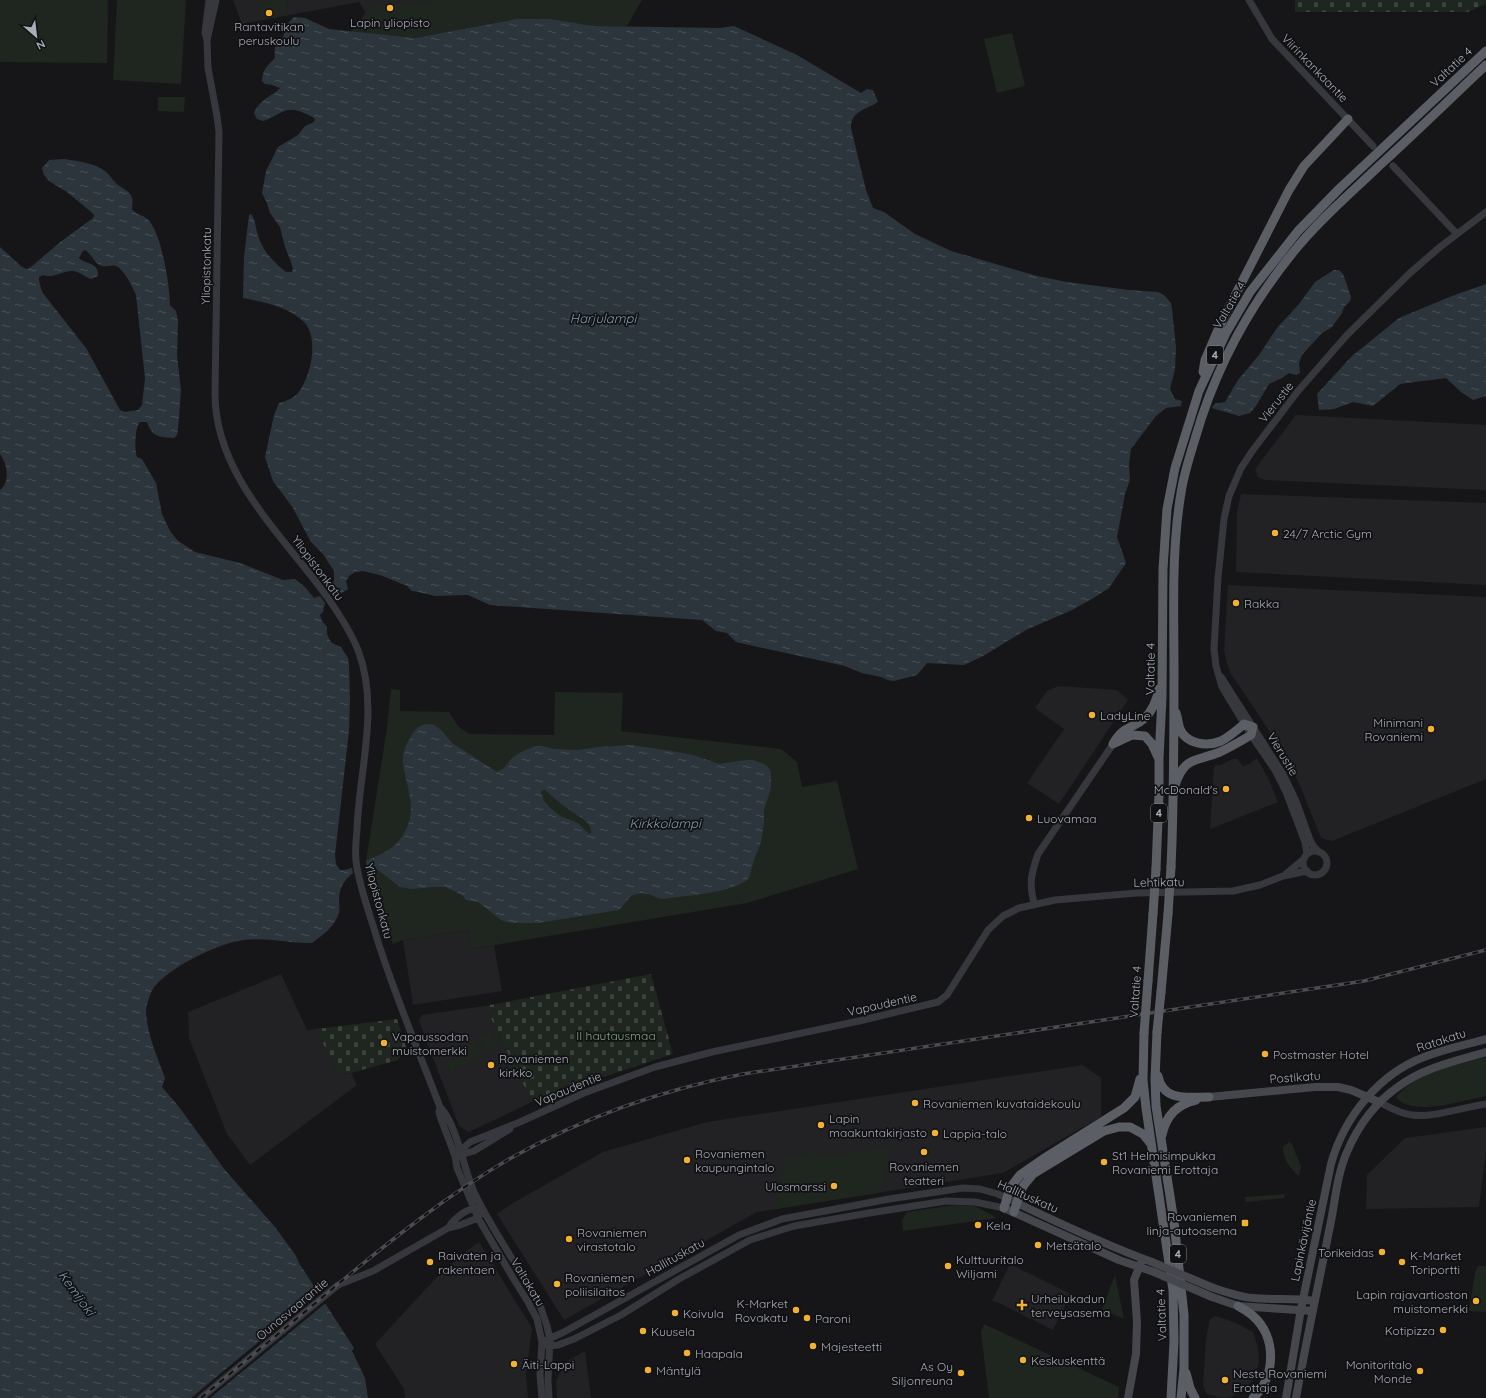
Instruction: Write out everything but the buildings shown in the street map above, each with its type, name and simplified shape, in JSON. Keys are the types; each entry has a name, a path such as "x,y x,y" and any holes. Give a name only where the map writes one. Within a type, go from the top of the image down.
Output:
{"highway":[{"name":"Valtatie 4","path":"1171,1398 1174,1342 1173,1290 1145,1101 1143,1066 1156,869 1162,676 1163,569 1167,509 1175,468 1199,391 1226,333 1250,292 1298,231 1486,49"},
{"name":"Valtatie 4","path":"1181,1398 1184,1368 1184,1315 1179,1259 1156,1106 1154,1079 1171,867 1173,791 1174,570 1180,503 1185,473 1210,392 1223,363 1239,331 1256,303 1282,267 1310,233 1483,68"},
{"path":"1199,391 1205,360 1221,322 1289,190 1304,166 1348,119"},
{"path":"1113,744 1145,718 1154,704 1162,676"},
{"path":"1173,700 1180,729 1187,738 1196,743 1208,744 1222,740 1244,724 1252,731 1222,751 1197,758 1188,763 1180,772 1173,791"},
{"path":"1131,730 1145,736 1152,744 1159,758"},
{"path":"1156,1064 1162,1088 1166,1092 1180,1097 1209,1097"},
{"path":"1004,1208 1010,1188 1015,1180 1027,1169 1100,1125 1131,1102 1137,1092 1143,1066"},
{"path":"1162,1140 1165,1123 1173,1111 1183,1104 1209,1097"},
{"path":"1015,1207 1024,1185 1033,1174 1050,1162 1112,1128 1125,1126 1134,1129 1142,1134 1151,1144"},
{"path":"1238,1306 1253,1316 1258,1322 1263,1329 1270,1348 1271,1360 1269,1373 1265,1383 1253,1398"},
{"path":"1184,1368 1190,1388 1195,1398"}],"main road":[{"name":"Ratakatu","path":"1368,1097 1386,1080 1417,1060 1438,1052 1486,1039"},
{"name":"Ratakatu","path":"1379,1102 1398,1086 1423,1071 1486,1052"},
{"name":"Postikatu","path":"1209,1097 1315,1087 1338,1087 1351,1090 1379,1102"},
{"name":"Lapinkävijäntie","path":"1286,1398 1301,1309 1333,1156 1354,1114 1368,1097"},
{"name":"Lapinkävijäntie","path":"1296,1398 1342,1166 1355,1135 1379,1102"},
{"name":"Hallituskatu","path":"1004,1208 1015,1207 1070,1228 1211,1287 1239,1296 1252,1298 1303,1299 1315,1301"},
{"name":"Hallituskatu","path":"1015,1207 1119,1260 1154,1272 1212,1297 1238,1306 1313,1311"},
{"path":"1128,1398 1136,1354 1137,1322 1134,1280 1143,1258"}],"street":[{"name":"Yliopistonkatu","path":"209,0 205,33 207,40 208,68 217,116 218,132 215,386 217,424 223,446 245,488 338,613 354,642 362,662 367,685 369,711 358,805 356,861 361,886 383,958 440,1107 441,1119 459,1154 483,1210"},
{"name":"Yliopistonkatu","path":"207,40 216,0"},
{"name":"Viirinkankaantie","path":"1249,0 1272,39 1374,146"},
{"path":"1392,166 1457,234"},
{"name":"Vierustie","path":"1244,724 1222,687 1214,649 1222,536 1228,500 1241,468 1298,391 1346,335 1410,273 1486,212"},
{"name":"Vierustie","path":"1218,673 1275,770 1286,792 1305,842 1306,857"},
{"name":"Vierustie","path":"1252,731 1283,774 1296,801 1310,840 1319,852"},
{"path":"1034,903 1030,888 1030,880 1038,854 1113,744"},
{"path":"1312,852 1319,852 1323,854 1327,860 1326,869 1318,875 1312,875 1307,872 1303,864 1306,857 1312,852"},
{"name":"Lehtikatu","path":"1283,876 1306,857"},
{"name":"Lehtikatu","path":"1034,903 1136,893 1233,891 1260,885 1283,876 1307,872"},
{"name":"Vapaudentie","path":"459,1154 470,1142 520,1122 584,1093 656,1067 712,1052 938,1002 946,994 988,930 995,922 1012,911 1034,903"},
{"path":"1379,1102 1394,1110 1411,1115 1427,1114 1486,1104"},
{"name":"Yliopistonkatu","path":"459,1154 457,1168 473,1208"},
{"name":"Hallituskatu","path":"550,1343 597,1314 747,1231 791,1216 963,1188 998,1194 1006,1198 1015,1207"},
{"name":"Hallituskatu","path":"550,1343 558,1345 574,1339 611,1320 679,1279 750,1240 794,1226 946,1201 975,1202 1004,1208"},
{"path":"473,1208 483,1210 478,1218"},
{"name":"Valtakatu","path":"473,1208 535,1313 542,1342 540,1375 542,1398"},
{"name":"Ounasvaarantie","path":"448,1228 454,1220 473,1208"},
{"name":"Valtakatu","path":"483,1210 541,1308 547,1326 550,1343 548,1380 549,1398"},
{"name":"Ounasvaarantie","path":"201,1398 338,1284 373,1272 448,1228 478,1218"},
{"path":"679,1279 680,1268 690,1273"},
{"path":"597,1314 611,1320"},
{"path":"542,1342 550,1343"}],"shaded area":[{"name":"Rantavitikan peruskoulu","path":"233,0 478,0 367,15 359,2 242,24"},
{"path":"1296,415 1486,425 1486,490 1265,480 1258,477 1255,469"},
{"path":"1241,494 1486,503 1486,585 1236,572 1237,512"},
{"path":"1228,585 1486,597 1486,779 1332,841 1321,838 1289,762 1231,674 1224,651"},
{"path":"1058,686 1117,690 1128,700 1059,804 1027,783 1064,729 1035,708 1047,691"},
{"path":"1257,758 1268,778 1278,802 1210,829 1214,768 1216,764 1218,766 1233,759 1237,759 1243,766 1245,766 1245,764 1246,766"},
{"path":"468,930 472,949 494,945 502,991 413,1005 403,940"},
{"path":"281,974 307,1030 316,1029 338,1074 351,1073 357,1085 250,1165 227,1134 189,1038 188,1012"},
{"path":"485,1006 532,1102 469,1132 459,1126 419,1021 422,1015"},
{"path":"1083,1065 1101,1078 1101,1117 1003,1173 757,1212 564,1320 497,1214 513,1203 603,1152 707,1122"},
{"path":"1486,1127 1486,1151 1479,1207 1366,1209 1367,1175 1405,1138"},
{"path":"479,1242 532,1328 526,1376 528,1398 405,1398 404,1389 375,1344 435,1279 465,1252"},
{"path":"1010,1264 1071,1294 1053,1330 992,1301"},
{"path":"1216,1316 1236,1323 1253,1332 1258,1348 1259,1363 1253,1380 1243,1390 1231,1397 1221,1398 1207,1394 1203,1386 1206,1339 1210,1319"},
{"path":"585,1351 591,1398 557,1398 556,1381 565,1362"}],"green space":[{"path":"0,0 108,0 107,63 0,62"},
{"path":"117,0 186,0 181,84 113,80"},
{"path":"286,0 287,12 262,17 259,2"},
{"path":"443,0 642,0 627,26 593,26 516,19 415,38 351,32 373,3 385,6"},
{"path":"1295,0 1486,0 1486,4 1468,12 1295,12"},
{"path":"1012,33 1025,86 997,93 984,39"},
{"path":"158,97 185,97 184,112 158,111"},
{"name":"Kirkkolampi","path":"391,689 400,690 400,711 449,712 458,726 469,734 554,735 555,692 623,693 621,731 781,749 797,762 802,787 837,781 858,869 747,903 471,949 468,930 403,940 393,944 368,873 366,861 387,728"},
{"name":"II hautausmaa","path":"651,974 673,1054 532,1102 485,1006"},
{"path":"397,1019 406,1047 398,1060 351,1073 338,1074 316,1029"},
{"path":"492,1033 499,1045 486,1052 478,1036"},
{"path":"475,1039 483,1055 452,1070 451,1073 447,1066 465,1051"},
{"path":"1486,1057 1486,1096 1452,1104 1425,1107 1404,1103 1396,1097 1405,1088 1426,1075"},
{"path":"1289,1142 1292,1144 1301,1167 1299,1176 1290,1167 1284,1155 1283,1147"},
{"path":"888,1147 886,1177 878,1193 776,1209 784,1158 817,1152 821,1157"},
{"path":"1285,1194 1284,1198 1246,1202 1245,1197"},
{"path":"955,1205 975,1206 997,1218 903,1231 902,1220 907,1212"},
{"path":"1478,1266 1486,1266 1486,1312 1469,1311 1475,1272"},
{"path":"1115,1275 1124,1319 1102,1309"},
{"name":"Keskuskenttä","path":"984,1324 1119,1387 1118,1398 989,1398 981,1332"}],"water":[{"name":"Harjulampi","path":"294,17 305,18 329,29 415,38 516,19 549,19 593,26 720,28 734,26 797,55 861,93 867,89 873,90 878,102 856,114 853,118 851,128 866,190 873,208 884,212 915,234 951,251 1037,276 1067,282 1158,292 1164,295 1171,303 1176,348 1175,369 1170,389 1175,399 1182,401 1181,406 1166,408 1156,416 1131,449 1129,464 1130,480 1125,494 1117,537 1126,563 1109,588 1072,610 1026,630 983,656 964,665 927,663 917,675 894,681 862,673 845,666 736,642 727,633 716,631 702,620 490,605 468,595 435,596 412,591 407,586 380,575 362,571 355,572 349,576 346,581 348,589 337,596 332,588 334,571 323,554 311,542 293,508 273,481 265,457 274,415 279,403 289,400 296,395 303,386 307,377 312,357 311,337 308,328 297,316 275,305 243,298 244,257 249,215 251,214 254,219 262,246 269,255 286,272 292,272 293,269 280,227 270,213 262,193 266,171 278,147 298,135 305,126 314,122 315,119 304,113 287,110 263,121 257,119 254,113 262,102 280,88 265,84 262,81 263,73 275,58 275,48 277,43 283,37 287,24"},
{"name":"Kemijoki","path":"64,159 91,164 105,171 116,183 132,196 132,209 136,213 145,217 152,225 160,246 164,259 170,305 176,311 178,321 177,355 181,390 178,430 177,435 174,438 160,436 151,431 147,422 140,422 137,428 135,444 137,457 142,459 156,483 162,514 170,531 177,540 195,552 240,563 283,580 295,579 305,587 314,598 320,596 325,603 323,612 320,615 322,621 327,627 329,639 332,643 341,647 348,658 350,699 349,731 335,855 336,864 340,870 352,868 353,873 347,878 341,888 339,896 339,913 337,918 328,930 312,943 252,939 232,942 208,951 183,964 163,978 152,991 146,1011 150,1037 165,1078 162,1087 179,1107 225,1170 275,1227 296,1256 354,1348 352,1351 365,1378 368,1398 0,1398 0,490 6,482 7,472 0,454 0,247 22,267 27,269 93,218 94,215 67,192 49,181 44,175 42,168 49,160","holes":["85,250 100,265 116,266 119,268 128,279 136,295 145,378 142,405 138,410 125,412 120,410 86,348 42,292 39,277 43,275 50,276 72,271 91,279 98,276 98,271 94,266 79,258 82,252"]},
{"path":"1334,270 1339,270 1343,274 1351,297 1350,301 1344,307 1342,313 1332,327 1322,333 1302,355 1299,363 1300,373 1296,375 1289,373 1269,384 1250,413 1239,416 1212,408 1214,404 1225,402 1238,380 1259,355 1277,328 1299,304 1315,282"},
{"path":"1486,284 1486,396 1473,400 1461,392 1446,378 1400,384 1373,406 1353,402 1334,409 1319,410 1317,394 1352,356 1399,318"},
{"name":"Kirkkolampi","path":"422,725 434,725 441,730 452,743 497,772 504,768 512,758 519,753 535,746 554,749 578,750 631,745 693,755 719,764 753,760 764,764 771,772 771,788 764,810 764,823 761,842 749,878 732,887 695,895 662,899 649,894 640,893 631,896 619,910 538,923 506,922 501,920 478,902 466,900 463,896 445,887 411,889 400,887 374,868 367,868 366,861 391,848 403,835 407,828 411,814 411,807 403,766 403,755 415,730","holes":["545,790 565,807 587,822 591,829 591,833 589,834 578,823 560,816 549,807 544,801 541,792"]}],"pier":[{"path":"320,1291 327,1302 210,1398 191,1398"}],"railway":[{"path":"201,1398 379,1251 443,1202 488,1172 539,1143 624,1107 683,1088 743,1074 1364,981 1486,950"}],"place":[{"name":"Lapin yliopisto","path":"390,8"},
{"name":"Rantavitikan peruskoulu","path":"269,13"},
{"name":"24/7 Arctic Gym","path":"1275,533"},
{"name":"Rakka","path":"1236,603"},
{"name":"LadyLine","path":"1092,715"},
{"name":"Minimani Rovaniemi","path":"1431,729"},
{"name":"McDonald's","path":"1226,789"},
{"name":"Luovamaa","path":"1029,818"},
{"name":"Vapaussodan muistomerkki","path":"384,1043"},
{"name":"Postmaster Hotel","path":"1265,1054"},
{"name":"Rovaniemen kirkko","path":"491,1065"},
{"name":"Rovaniemen kuvataidekoulu","path":"915,1103"},
{"name":"Lapin maakuntakirjasto","path":"821,1125"},
{"name":"Lappia-talo","path":"935,1133"},
{"name":"Rovaniemen teatteri","path":"924,1152"},
{"name":"Rovaniemen kaupungintalo","path":"687,1160"},
{"name":"St1 Helmisimpukka Rovaniemi Erottaja","path":"1104,1162"},
{"name":"Ulosmarssi","path":"834,1186"},
{"name":"Rovaniemen linja-autoasema","path":"1245,1223"},
{"name":"Kela","path":"978,1225"},
{"name":"Rovaniemen virastotalo","path":"569,1239"},
{"name":"Metsätalo","path":"1038,1245"},
{"name":"Torikeidas","path":"1382,1252"},
{"name":"Raivaten ja rakentaen","path":"430,1262"},
{"name":"K-Market Toriportti","path":"1402,1262"},
{"name":"Kulttuuritalo Wiljami","path":"948,1266"},
{"name":"Rovaniemen poliisilaitos","path":"557,1284"},
{"name":"Lapin rajavartioston muistomerkki","path":"1476,1301"},
{"name":"Urheilukadun terveysasema","path":"1022,1305"},
{"name":"K-Market Rovakatu","path":"796,1310"},
{"name":"Koivula","path":"675,1313"},
{"name":"Paroni","path":"807,1318"},
{"name":"Kotipizza","path":"1443,1330"},
{"name":"Kuusela","path":"643,1331"},
{"name":"Majesteetti","path":"813,1346"},
{"name":"Haapala","path":"687,1353"},
{"name":"Keskuskenttä","path":"1023,1360"},
{"name":"Äiti-Lappi","path":"514,1364"},
{"name":"Mäntylä","path":"648,1370"},
{"name":"Monitoritalo Monde","path":"1420,1371"},
{"name":"As Oy Siljonreuna","path":"961,1373"},
{"name":"Neste Rovaniemi Erottaja","path":"1225,1380"}]}
